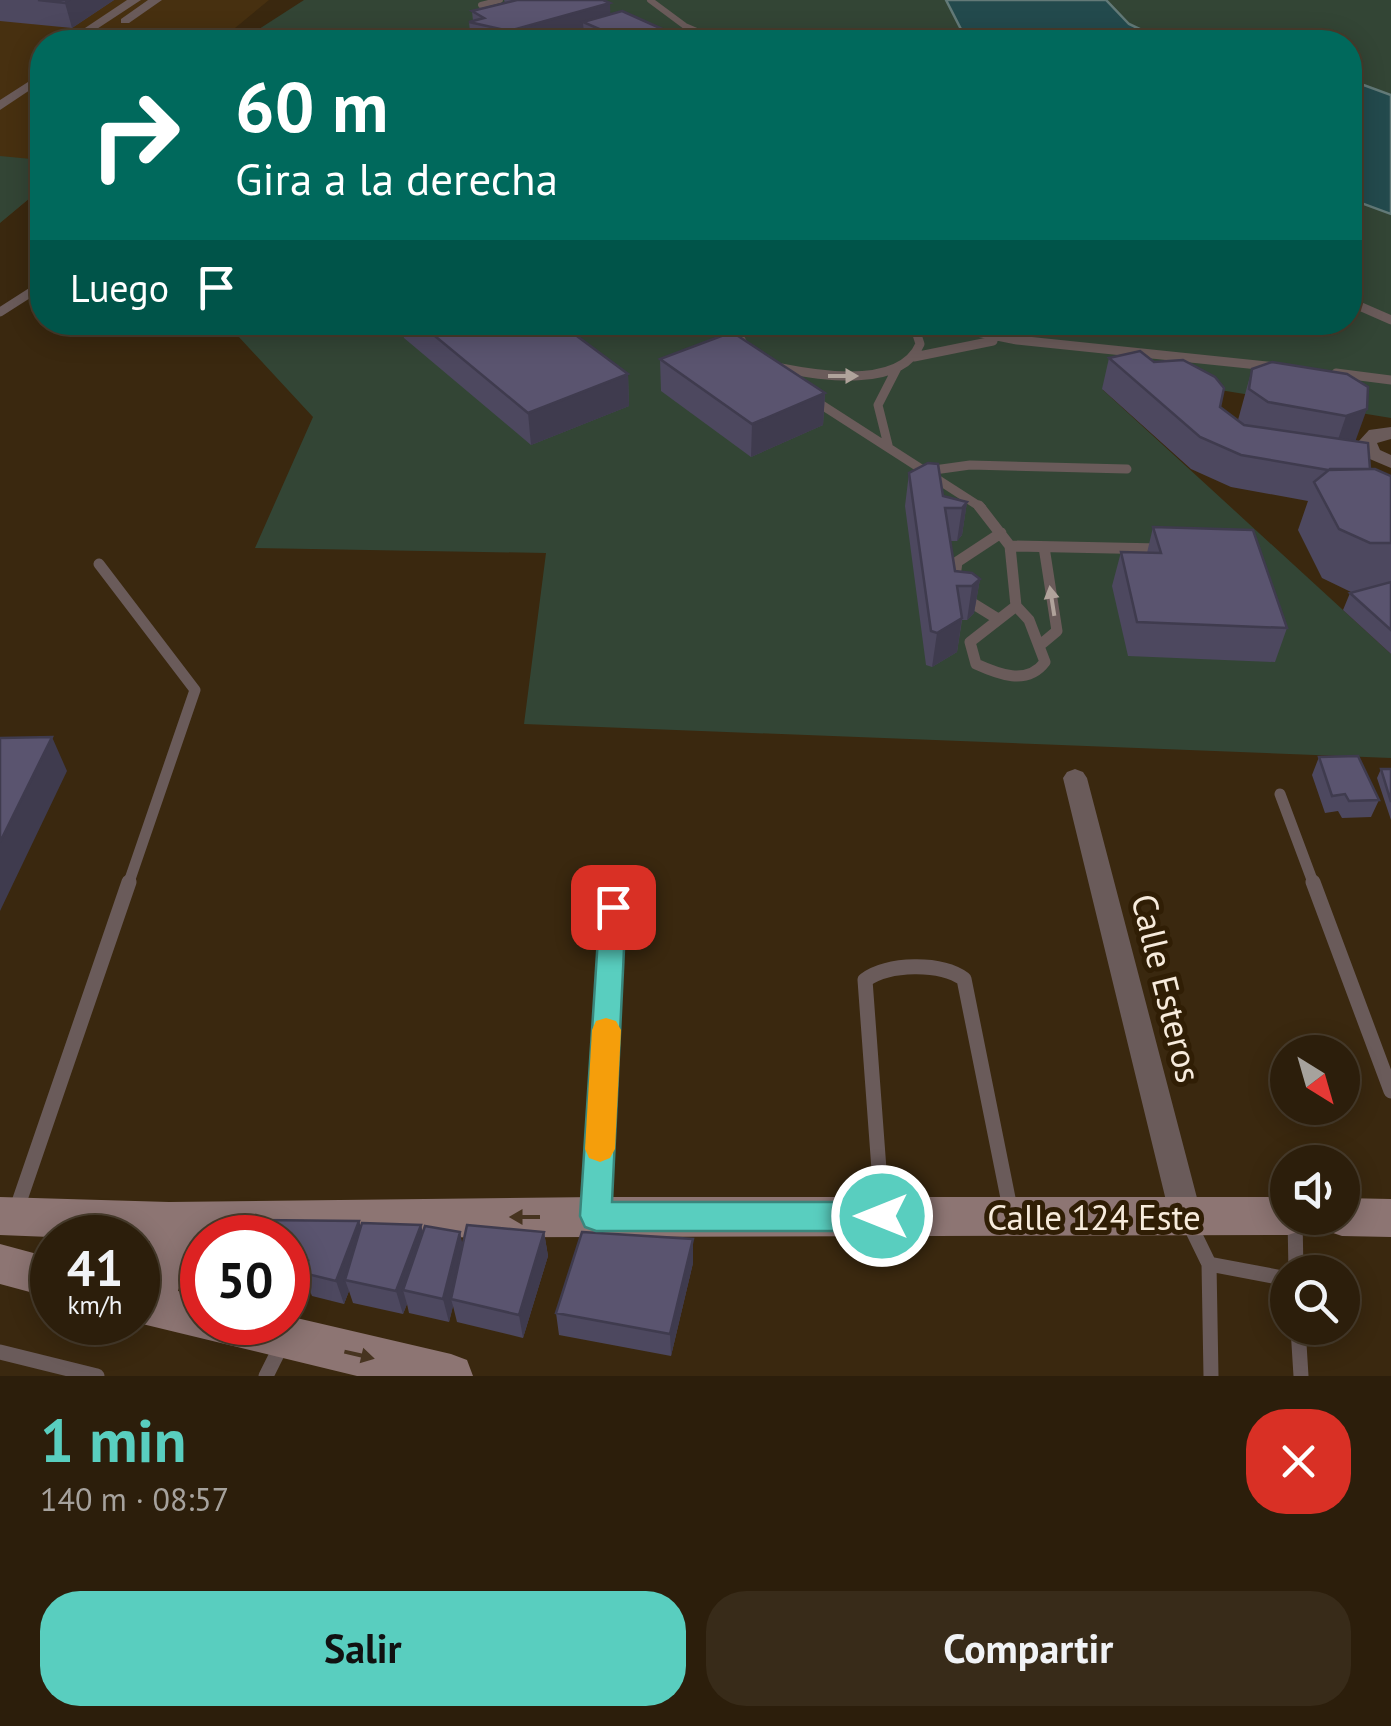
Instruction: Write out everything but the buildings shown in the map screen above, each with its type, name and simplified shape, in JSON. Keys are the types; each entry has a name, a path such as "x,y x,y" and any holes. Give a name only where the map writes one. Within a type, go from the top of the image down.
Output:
{"main road":[{"name":"Calle 124 Este","path":"7,1216 180,1223"},
{"name":"Calle 124 Este","path":"310,1226 596,1216 1270,1217"},
{"path":"1360,1217 1391,1218"},
{"path":"160,1277 170,1263 173,1242 169,1222"},
{"path":"1,1265 30,1272"},
{"path":"275,1357 451,1376"}],"street":[{"path":"89,30 135,0"},
{"path":"111,30 156,0"},
{"path":"0,89 30,69"},
{"path":"0,106 30,85"},
{"path":"1386,465 1372,453 1368,442 1376,434 1391,433"},
{"name":"Calle Esteros","path":"1075,778 1186,1217"},
{"path":"596,1216 613,907"}],"lane":[{"path":"481,4 500,0"},
{"path":"650,0 694,30"},
{"path":"0,312 30,293"},
{"path":"1362,307 1391,320"},
{"path":"739,335 741,342 783,380"},
{"path":"914,357 920,335"},
{"path":"993,335 1293,368"},
{"path":"888,444 875,413 882,389 897,368 914,357 957,346 1018,340"},
{"path":"764,360 851,377 897,368"},
{"path":"1332,373 1391,380"},
{"path":"798,390 888,444 982,508 1001,533 1010,546 1016,606 1029,620 1045,662 1039,670 1022,677 1006,678 976,664 970,642 1016,606"},
{"path":"927,471 970,465 1128,469"},
{"path":"998,619 972,605 952,580 966,552 1001,533"},
{"path":"1010,546 1172,549"},
{"path":"1039,646 1057,632 1044,547"},
{"path":"7,1216 195,690 99,564"},
{"path":"1280,794 1391,1091"},
{"path":"882,1216 865,980 878,971 948,968 964,979 1012,1217"},
{"path":"1186,1217 1208,1264 1211,1376"},
{"path":"1208,1264 1270,1276"},
{"path":"1299,1345 1301,1376"},
{"path":"0,1352 97,1376"}],"shaded area":[{"path":"0,0 269,0 233,30 30,30 30,198 0,223"}],"green space":[{"path":"304,0 1391,0 1391,418 1140,377 1103,390 1391,654 1391,758 524,724 546,553 255,548 313,417 237,335 1362,335 1362,30 258,30"},
{"path":"0,156 30,159 30,198 0,223"}],"water":[{"path":"946,0 1106,0 1129,24 1142,30 961,30"},
{"path":"1362,84 1391,95 1391,214 1362,203"}],"slow traffic":[{"path":"600,1149 606,1030"}],"route":[{"path":"613,907 596,1216 882,1216"}]}
